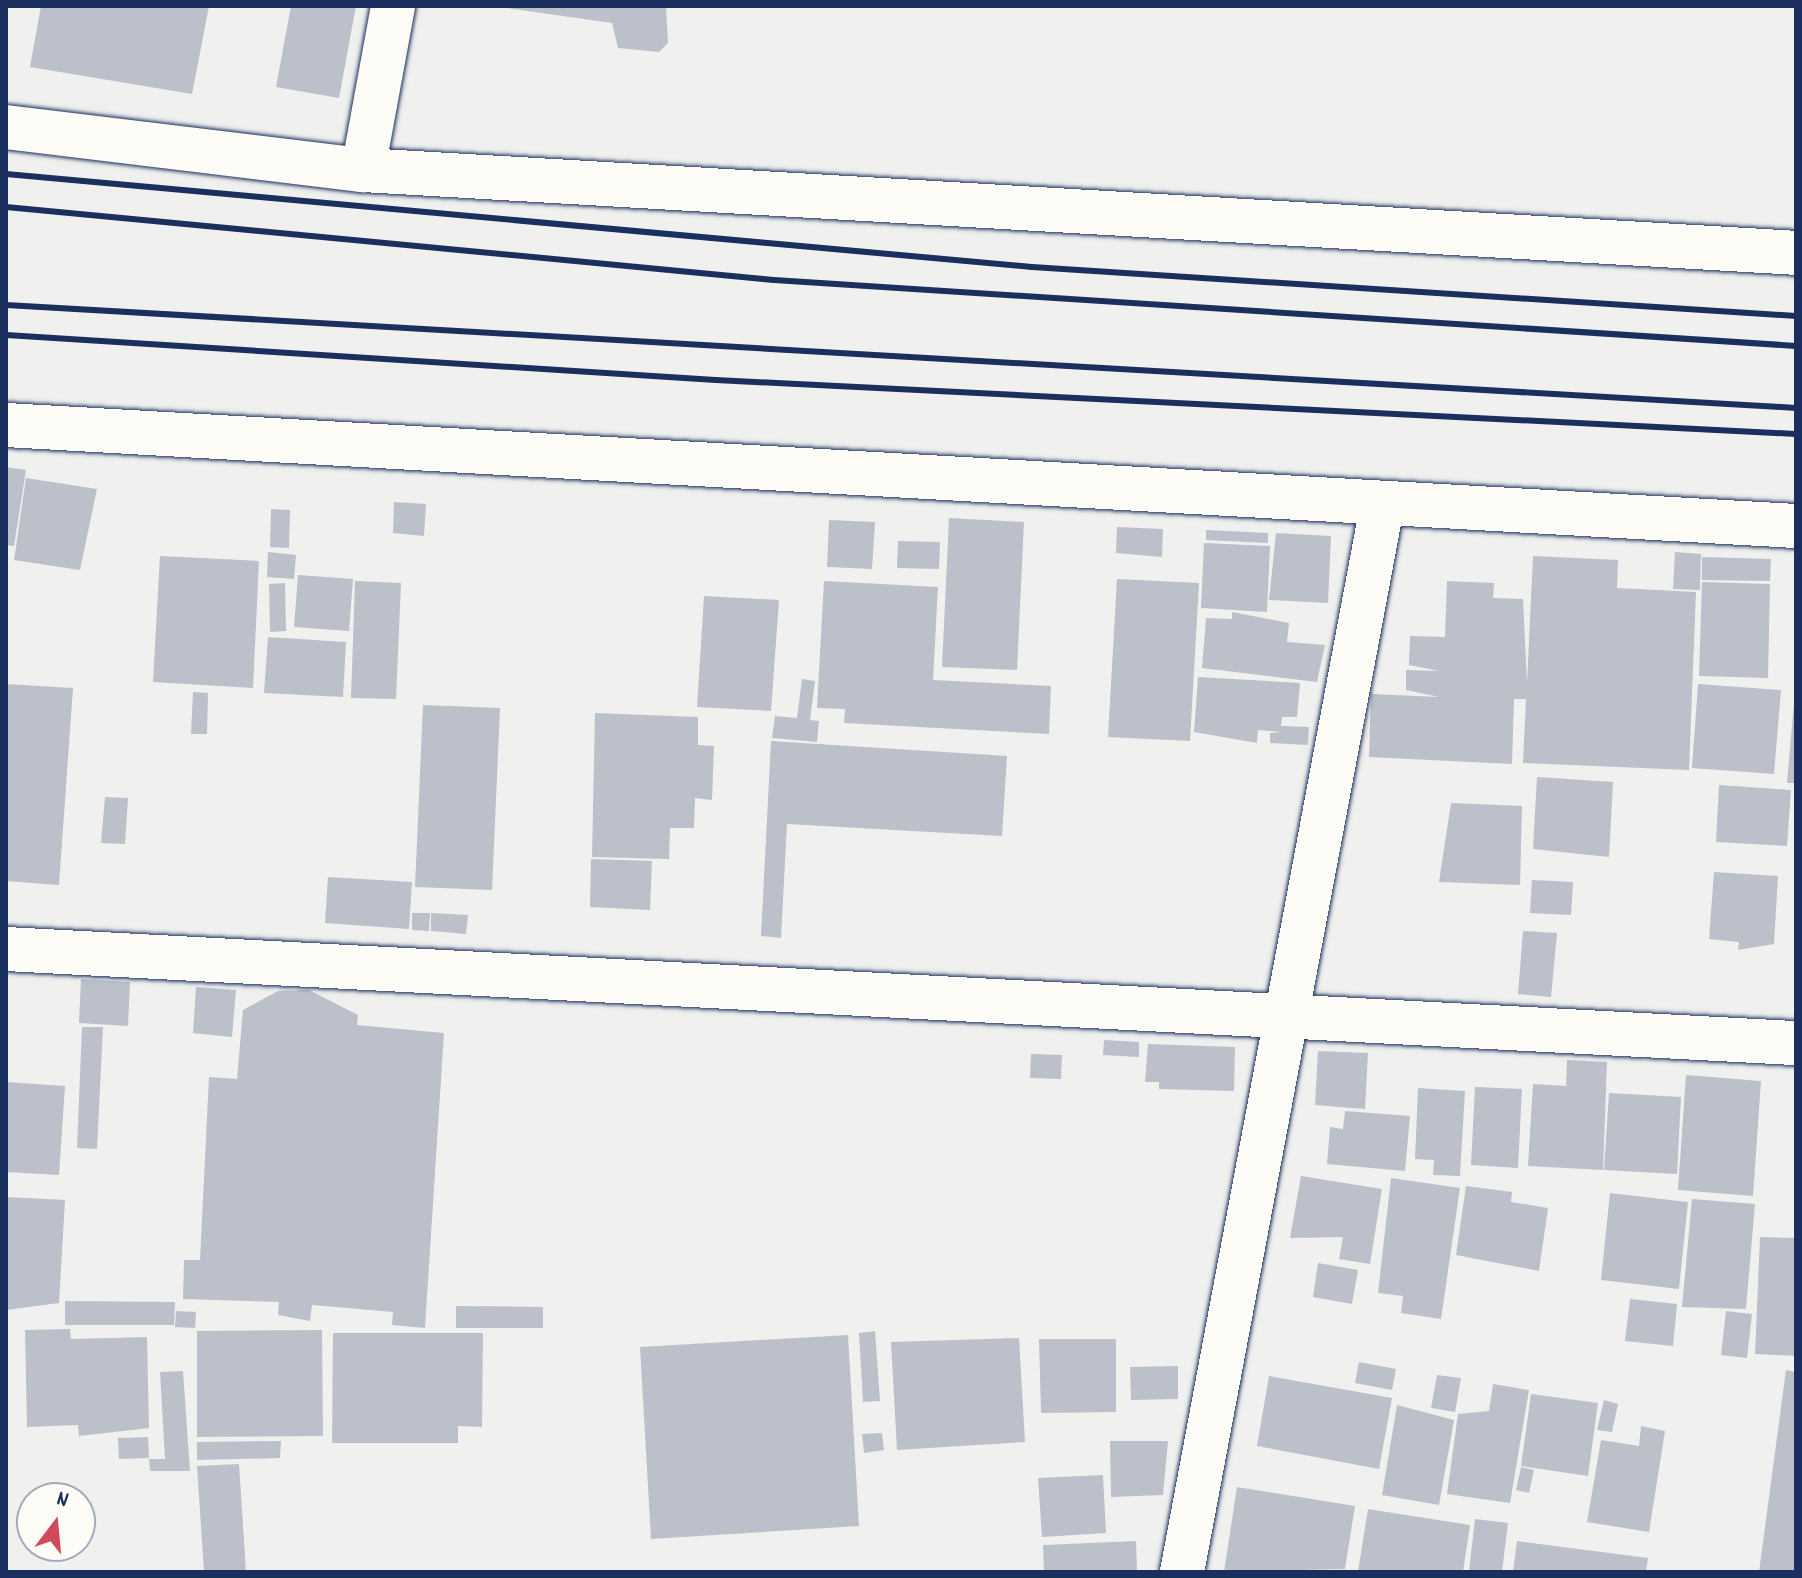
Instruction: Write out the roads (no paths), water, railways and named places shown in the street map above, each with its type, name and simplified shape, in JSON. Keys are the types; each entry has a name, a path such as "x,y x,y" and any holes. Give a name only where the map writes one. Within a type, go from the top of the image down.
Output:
{"street":[{"path":"363,170 393,6"},
{"path":"6,127 363,170 1796,253"},
{"path":"6,425 1382,506 1796,526"},
{"path":"1182,1572 1382,506"},
{"path":"6,949 1796,1043"}],"railway":[{"path":"6,174 1032,267 1796,316"},
{"path":"6,207 774,280 1796,346"},
{"path":"6,305 1796,408"},
{"path":"6,335 716,380 1796,434"}]}
